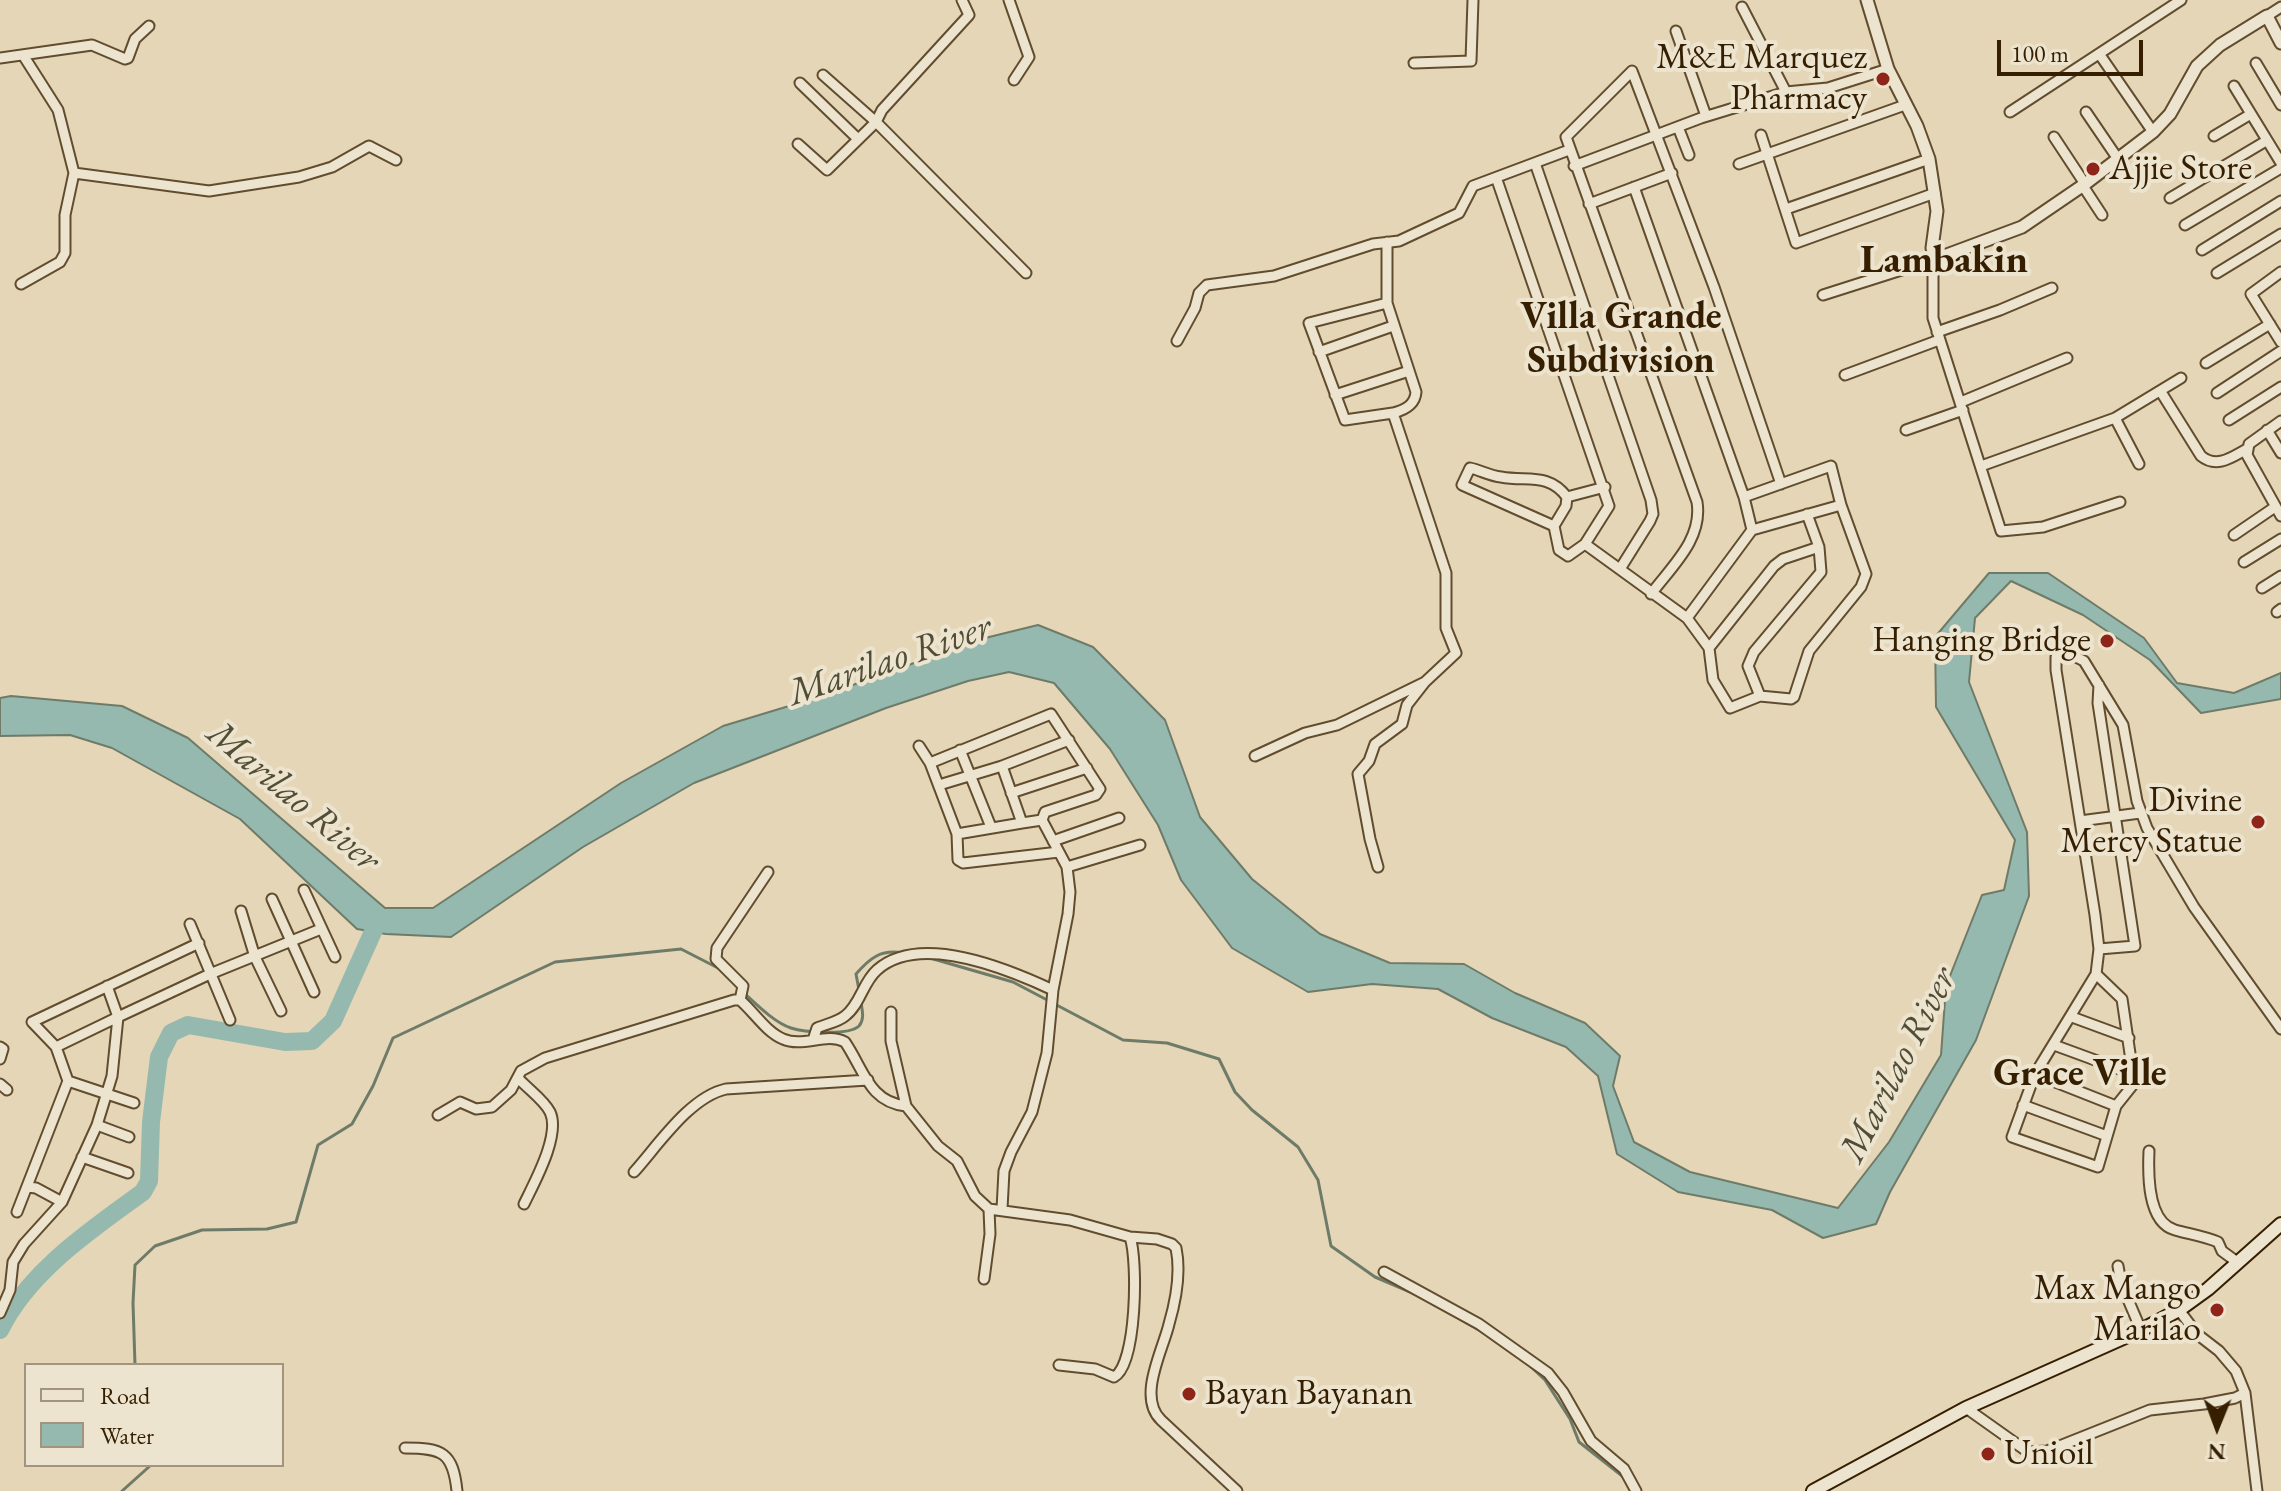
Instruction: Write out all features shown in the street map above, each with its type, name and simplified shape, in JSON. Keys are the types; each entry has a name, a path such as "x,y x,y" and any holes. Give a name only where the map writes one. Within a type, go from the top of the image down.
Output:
{"main road":[{"path":"1813,1491 1966,1408 2179,1310 2208,1289 2281,1225"}],"street":[{"path":"798,144 827,170 876,122 882,110 969,15 962,0"},
{"path":"1009,0 1029,57 1014,80"},
{"path":"1414,63 1471,61 1473,0"},
{"path":"1867,0 1888,69 1917,126 1929,159 1937,211 1932,248 1936,259 1932,307 1938,336 2001,531 2043,527 2120,502"},
{"path":"2010,112 2181,0"},
{"path":"1742,7 1786,92"},
{"path":"1823,295 1936,259 2022,227 2153,132 2170,114 2197,66 2220,45 2281,7"},
{"path":"2267,16 2281,43"},
{"path":"0,58 92,45 125,59 135,39 149,26"},
{"path":"1676,31 1706,116"},
{"path":"21,284 51,269 65,253 65,215 74,173 58,110 23,55"},
{"path":"2100,55 2153,132"},
{"path":"2256,63 2281,105"},
{"path":"1574,166 1706,116 1786,92 1828,88 1888,69"},
{"path":"1651,594 1694,537 1699,520 1698,508 1566,137 1632,71 1672,173 1781,484"},
{"path":"823,75 876,122 1026,273"},
{"path":"800,83 858,139"},
{"path":"2185,225 2281,166 2234,86"},
{"path":"1739,164 1905,105"},
{"path":"2086,112 2118,159"},
{"path":"2214,136 2251,114"},
{"path":"1678,127 1689,155"},
{"path":"1761,135 1796,243 1935,193"},
{"path":"2054,137 2102,215"},
{"path":"2170,198 2266,141"},
{"path":"74,173 209,191 299,177 332,167 369,146 396,160"},
{"path":"1177,341 1195,308 1199,293 1207,285 1274,276 1373,244 1399,241 1459,213 1473,186 1497,180 1569,150"},
{"path":"1786,209 1929,159"},
{"path":"1535,163 1651,500 1653,514 1650,521 1620,569"},
{"path":"1589,204 1672,173"},
{"path":"1497,180 1609,506 1585,544 1568,556 1559,550 1554,526 1566,506 1567,497"},
{"path":"1634,187 1744,497 1752,530"},
{"path":"2202,250 2281,201"},
{"path":"2217,273 2281,234"},
{"path":"1387,242 1387,303 1415,399 1403,410 1345,420 1309,323 1387,303"},
{"path":"2280,276 2251,294 2281,342"},
{"path":"1845,375 2052,288"},
{"path":"2206,363 2270,324"},
{"path":"1319,352 1393,326"},
{"path":"2217,393 2281,351"},
{"path":"1906,430 2067,358"},
{"path":"1335,395 1409,371"},
{"path":"1981,466 2115,418 2181,378"},
{"path":"2229,420 2281,387"},
{"path":"2161,392 2201,456 2209,462 2219,462 2247,449"},
{"path":"1378,867 1358,774 1369,761 1375,744 1402,724 1407,705 1425,682 1456,653 1446,628 1446,573 1393,413"},
{"path":"2115,418 2139,464"},
{"path":"2234,535 2278,512 2249,460 2247,449 2249,444 2281,421"},
{"path":"2267,430 2281,453"},
{"path":"1585,544 1687,618 1709,648 1713,680 1726,705 1736,708 1760,696 1791,699 1809,651 1865,580 1864,565 1841,505 1831,466 1744,497"},
{"path":"1554,526 1462,485 1470,468 1501,477 1540,478 1567,497"},
{"path":"1490,496 1501,477"},
{"path":"1567,497 1605,487"},
{"path":"1687,618 1752,530 1841,505"},
{"path":"1760,696 1748,666 1754,652 1818,578 1822,563 1807,514"},
{"path":"2244,562 2281,539"},
{"path":"1709,648 1774,566 1783,559 1819,547"},
{"path":"2262,588 2281,576"},
{"path":"2096,974 2122,999 2133,1074 2132,1086 2116,1106 2098,1167 2012,1137 2035,1074 2096,974 2099,949 2056,670 2056,657 2066,652 2084,661 2123,725 2140,813 2194,907 2281,1029"},
{"path":"1255,756 1305,733 1337,725 1425,682"},
{"path":"2099,685 2098,703 2135,946 2099,949"},
{"path":"930,763 1051,714 1099,786 1099,793 1045,812 1042,820 1067,867 1068,914 1052,997 1047,1053 1032,1112 1004,1171 1002,1209"},
{"path":"939,785 1002,766 1069,740"},
{"path":"919,746 930,763 957,834 960,863 1059,852"},
{"path":"960,750 991,827"},
{"path":"1002,766 1022,823"},
{"path":"1011,793 1087,768"},
{"path":"2080,821 2140,813"},
{"path":"1053,841 1119,818"},
{"path":"957,834 1042,820"},
{"path":"1067,867 1140,845"},
{"path":"740,1000 743,986 715,955 768,872"},
{"path":"304,890 335,957"},
{"path":"272,899 314,992"},
{"path":"241,911 255,957 281,1011"},
{"path":"190,924 230,1020"},
{"path":"56,1047 210,974 321,929"},
{"path":"17,1212 68,1081 56,1047 32,1022 199,943"},
{"path":"813,1040 817,1028 843,1019 874,972 907,954 933,953 960,958 1026,977 1052,997"},
{"path":"0,1313 10,1290 13,1262 24,1244 62,1202 108,1093 118,1017 107,986"},
{"path":"438,1115 460,1102 476,1109 492,1107 519,1079 521,1071 545,1058 740,1000 784,1039 798,1042 838,1038 845,1042 879,1096 889,1104 906,1106"},
{"path":"891,1012 891,1041 906,1106 938,1146 957,1161 975,1196 989,1209 1070,1220 1130,1237 1157,1239 1172,1244 1178,1254 1175,1302 1155,1362 1153,1410 1237,1491"},
{"path":"2072,1017 2129,1038"},
{"path":"2054,1045 2133,1074"},
{"path":"0,1047 3,1049 0,1059"},
{"path":"2035,1074 2116,1106"},
{"path":"519,1079 548,1109 552,1120 549,1149 524,1204"},
{"path":"634,1172 685,1115 711,1092 868,1080"},
{"path":"68,1081 134,1103"},
{"path":"2023,1105 2107,1136"},
{"path":"97,1125 129,1137"},
{"path":"2149,1151 2150,1191 2160,1217 2173,1230 2218,1242 2222,1251 2237,1262"},
{"path":"82,1157 128,1173"},
{"path":"28,1187 62,1202"},
{"path":"984,1279 990,1234 989,1209"},
{"path":"1059,1365 1095,1369 1114,1377 1121,1371 1132,1334 1135,1258 1130,1237"},
{"path":"2118,1266 2121,1283 2141,1330"},
{"path":"1384,1272 1479,1324 1548,1373 1563,1392 1591,1441 1624,1469 1636,1491"},
{"path":"2179,1310 2197,1334 2219,1351 2236,1371 2245,1393 2257,1491"},
{"path":"1966,1408 2028,1452 2047,1451 2150,1410 2204,1404 2245,1393"},
{"path":"405,1448 432,1448 447,1458 453,1464 457,1491"}],"water":[{"path":"1989,573 2048,573 2144,638 2177,683 2234,693 2281,673 2281,699 2201,713 2150,660 2083,615 2011,581 1975,618 1969,682 2027,832 2029,896 1976,1040 1890,1192 1876,1224 1823,1238 1772,1210 1678,1192 1617,1154 1598,1076 1566,1047 1492,1018 1438,989 1372,984 1308,992 1232,948 1181,880 1158,825 1110,749 1054,683 1009,672 968,681 886,708 694,783 583,847 451,937 386,934 357,929 240,819 112,748 70,735 0,736 0,698 11,696 122,706 188,738 385,908 433,908 621,783 723,726 822,696 981,639 1038,625 1093,647 1165,720 1200,817 1252,879 1320,934 1390,963 1464,964 1515,993 1585,1023 1620,1056 1613,1086 1634,1142 1690,1172 1838,1208 1889,1142 1941,1055 1946,986 1982,895 2004,890 2015,840 1936,707 1935,637"}],"waterway":[{"path":"0,1330 12,1309 44,1270 143,1192 149,1181 151,1122 159,1057 171,1033 188,1025 285,1042 312,1041 333,1021 376,925 389,922"},
{"path":"135,1363 135,1265 155,1246 202,1230 267,1229 296,1222 318,1145 352,1124 373,1086 393,1038 555,962 681,949 720,969"},
{"path":"859,990 856,974 866,963 882,954 903,953"},
{"path":"930,958 1013,982 1123,1040 1167,1043 1219,1059 1235,1092 1298,1147 1318,1180 1331,1246 1375,1277 1422,1297"},
{"path":"745,994 785,1026 815,1032 846,1031 859,1026 863,1017 861,1002"},
{"path":"1439,1307 1484,1333"},
{"path":"1529,1365 1545,1380 1570,1419 1579,1442 1626,1479"},
{"path":"122,1491 149,1467"}],"place":[{"name":"M&E Marquez Pharmacy","path":"1883,79"},
{"name":"Ajjie Store","path":"2093,169"},
{"name":"Hanging Bridge","path":"2107,641"},
{"name":"Divine Mercy Statue","path":"2258,822"},
{"name":"Max Mango Marilao","path":"2217,1310"},
{"name":"Bayan Bayanan","path":"1189,1394"},
{"name":"Unioil","path":"1988,1454"}],"district":[{"name":"Lambakin","path":"1944,261"},
{"name":"Villa Grande Subdivision","path":"1621,340"},
{"name":"Grace Ville","path":"2080,1075"}],"water label":[{"name":"Marilao River","path":"890,661"},
{"name":"Marilao River","path":"293,797"},
{"name":"Marilao River","path":"1899,1065"}]}
